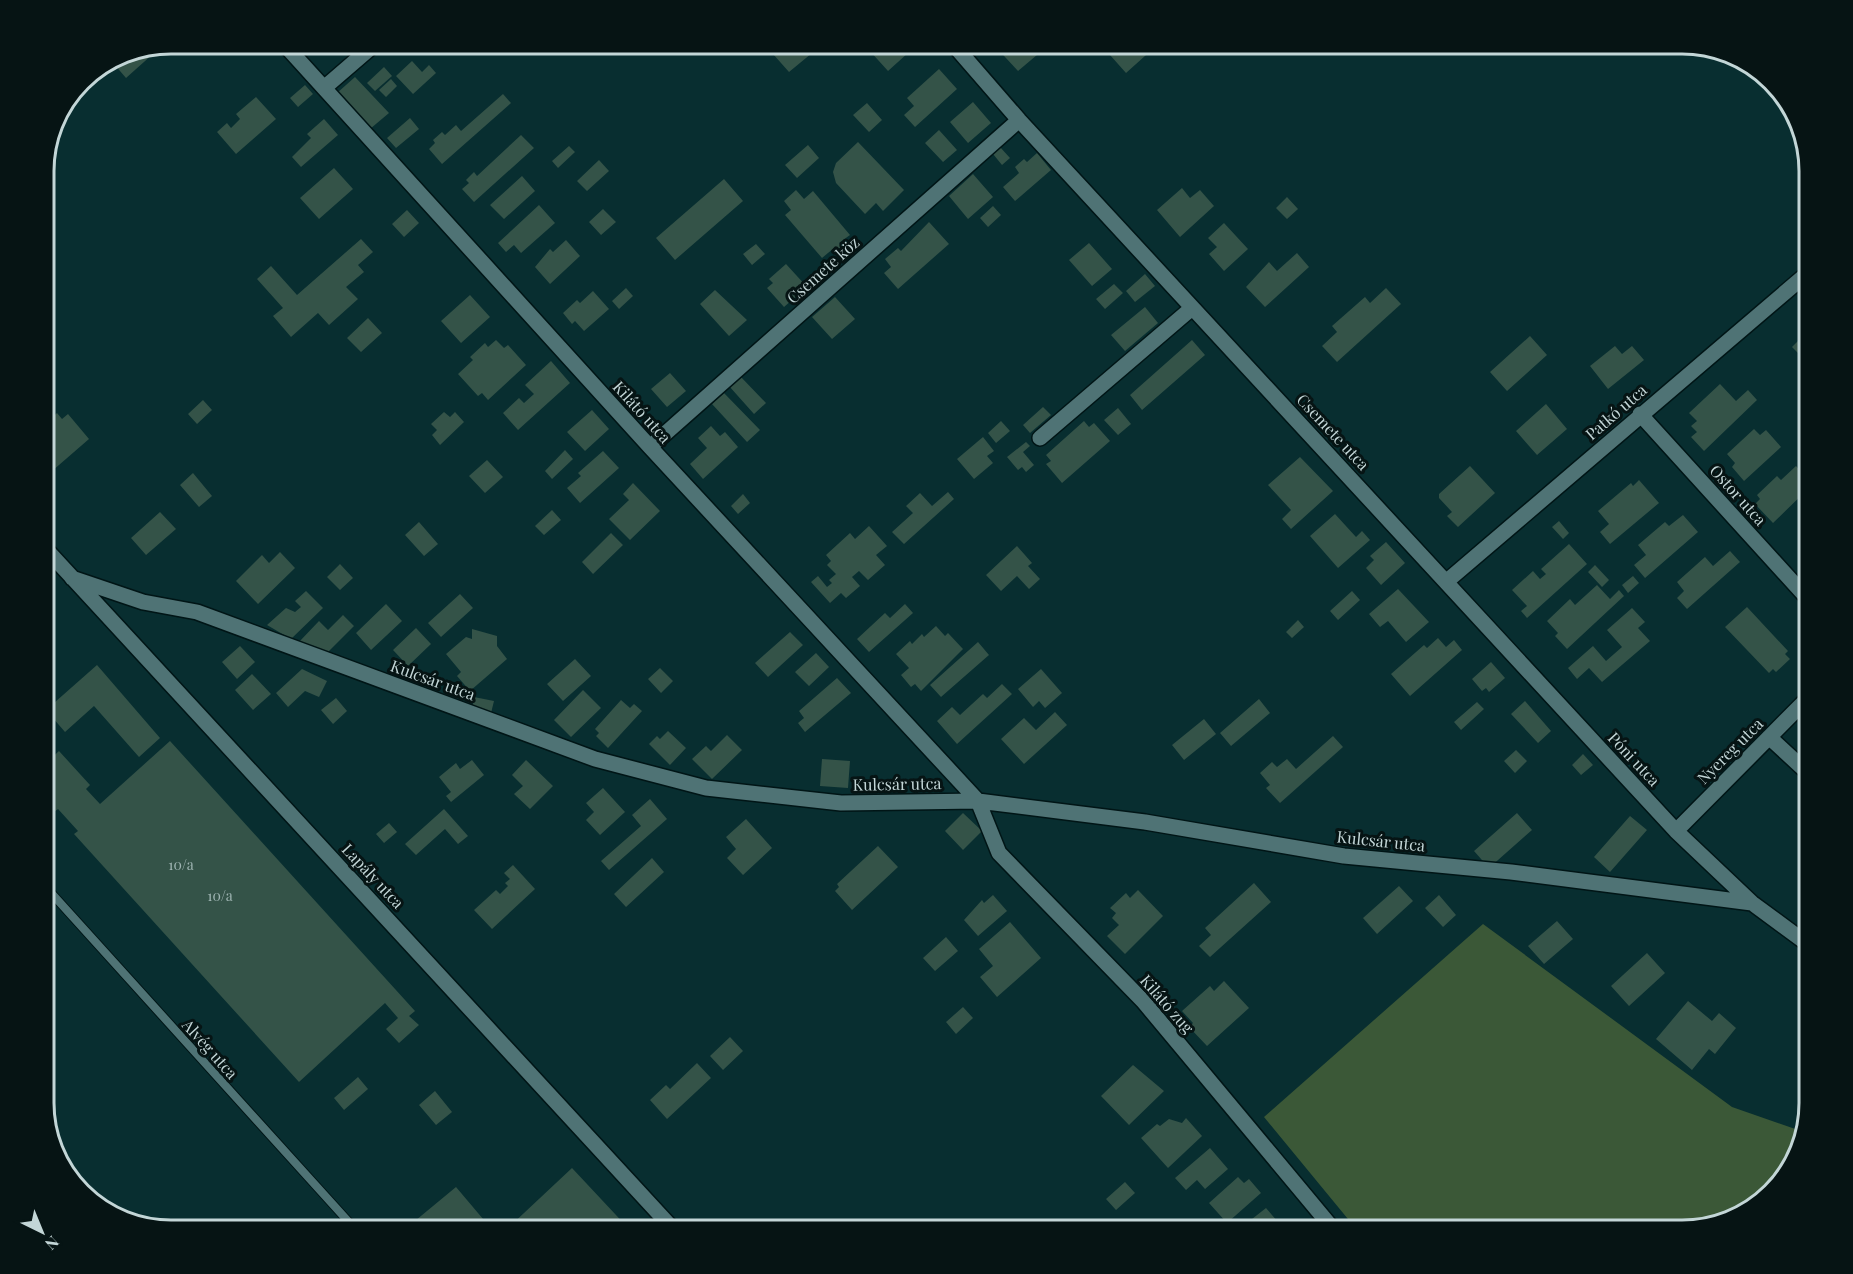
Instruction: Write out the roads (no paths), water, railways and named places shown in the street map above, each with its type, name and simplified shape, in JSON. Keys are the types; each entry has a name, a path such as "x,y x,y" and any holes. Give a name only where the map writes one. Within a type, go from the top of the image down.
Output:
{"street":[{"name":"Kilátó utca","path":"293,54 650,447 978,801"},
{"path":"324,88 363,54"},
{"name":"Csemete utca","path":"963,54 1019,120 1447,581"},
{"name":"Csemete köz","path":"650,447 1019,120"},
{"name":"Patkó utca","path":"1447,581 1799,280"},
{"path":"1040,438 1192,308"},
{"name":"Ostor utca","path":"1640,414 1799,589"},
{"name":"Lapály utca","path":"54,558 665,1220"},
{"name":"Kulcsár utca","path":"72,578 143,602 197,612 595,759 706,788 842,803 978,801 1145,822 1344,856 1510,872 1752,903"},
{"name":"Póni utca","path":"1447,581 1676,831 1752,903 1799,938"},
{"name":"Nyereg utca","path":"1676,831 1799,707"},
{"path":"1769,737 1799,765"},
{"name":"Kilátó zug","path":"978,801 999,853 1143,1001 1326,1220"}],"lane":[{"name":"Alvég utca","path":"54,896 347,1220"}]}
